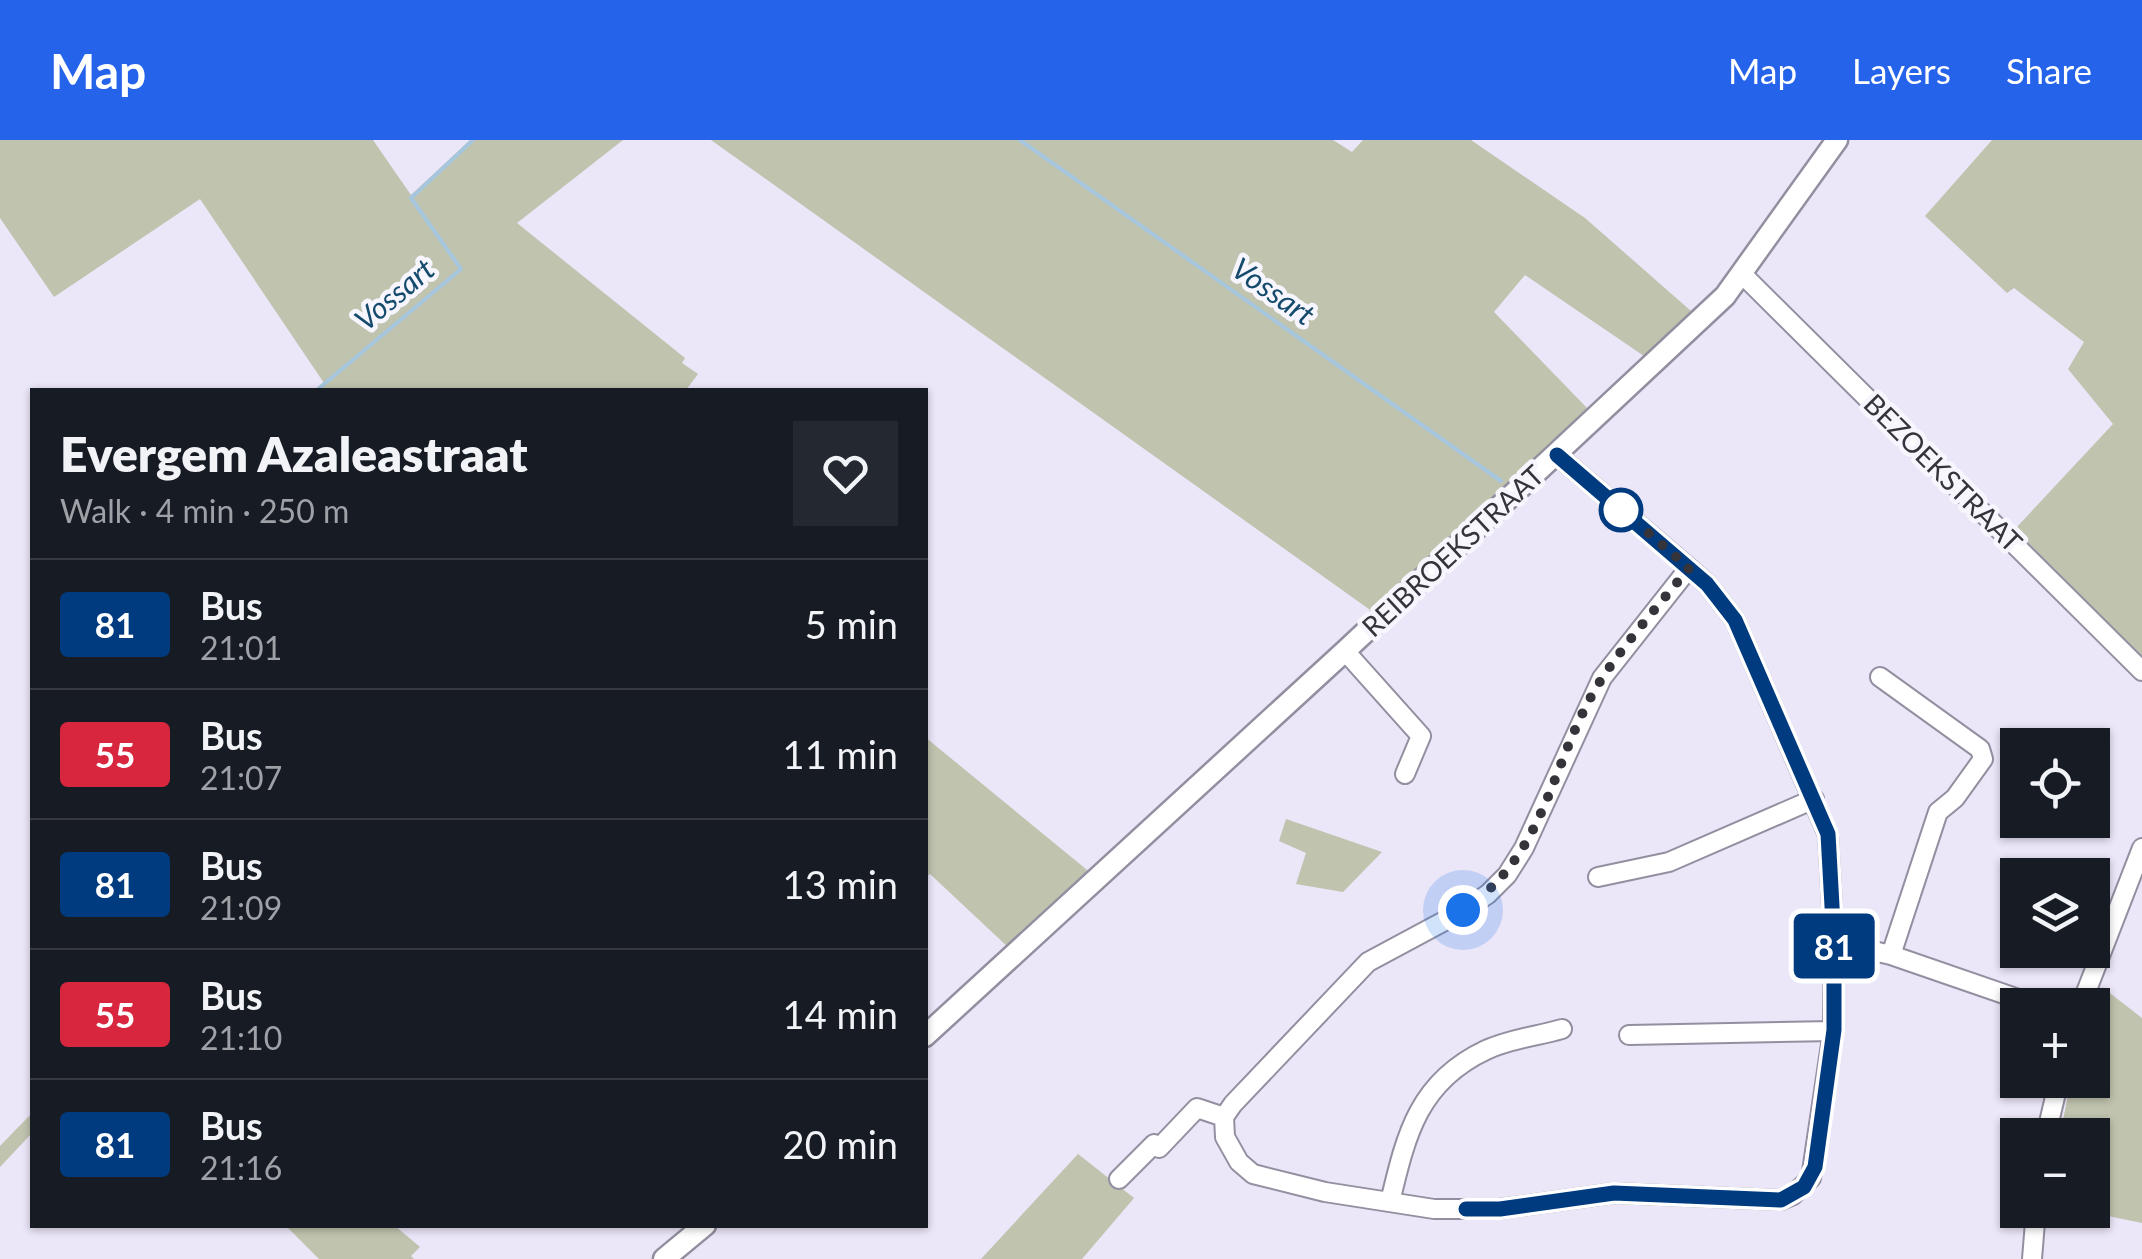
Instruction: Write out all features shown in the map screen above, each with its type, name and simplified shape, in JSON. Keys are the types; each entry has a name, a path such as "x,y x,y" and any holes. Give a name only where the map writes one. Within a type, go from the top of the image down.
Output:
{"street":[{"name":"REIBROEKSTRAAT","path":"928,1033 1557,455 1743,275 1752,256 1837,140"},
{"name":"BEZOEKSTRAAT","path":"1743,275 2142,671"},
{"path":"1557,455 1689,568 1707,584 1735,620 1828,834 1834,1030 1815,1167 1804,1187 1781,1200 1614,1193 1500,1209 1434,1209 1324,1192 1253,1174 1230,1150 1224,1136 1224,1117 1368,962 1463,910 1506,876 1524,848 1602,678 1689,568"},
{"name":"REIBROEKSTRAAT","path":"1345,651 1422,736 1405,774"},
{"path":"1880,678 1980,749 1983,759 1955,798 1938,812 1891,955"},
{"path":"1598,877 1669,862 1814,799"},
{"path":"2088,988 2142,848"},
{"path":"1834,942 1891,955 2000,993"},
{"path":"1390,1202 1406,1136 1422,1103 1437,1085 1488,1049 1562,1030"},
{"path":"1629,1034 1834,1030"},
{"path":"1119,1180 1154,1144 1159,1148 1196,1108 1224,1117"},
{"path":"664,1259 701,1228"},
{"path":"2032,1259 2035,1228"}],"green space":[{"path":"0,140 373,140 411,195 470,140 623,140 517,223 685,358 682,363 698,374 688,388 319,388 324,383 200,199 54,297 0,218"},
{"path":"711,140 1333,140 1352,152 1363,140 1471,140 1585,218 1691,311 1644,356 1525,275 1494,312 1588,409 1373,612"},
{"path":"1992,140 2142,140 2142,657 2015,529 2113,424 2068,369 2084,342 2014,288 2007,293 1925,216"},
{"path":"928,739 1092,874 1009,948 930,874"},
{"path":"1286,819 1382,852 1343,892 1296,884 1306,853 1279,841"},
{"path":"2110,993 2142,1018 2142,1223 2110,1216 2110,1118 2063,1118 2067,1098 2110,1098"},
{"path":"30,1115 30,1135 0,1167 0,1146"},
{"path":"1078,1154 1134,1198 1082,1259 981,1259"},
{"path":"288,1228 398,1228 420,1247 411,1256 414,1259 319,1259"}],"waterway":[{"name":"Vossart","path":"319,388 461,269 411,198 473,140"},
{"name":"Vossart","path":"1020,140 1501,481"}],"bus line":[{"name":"81","path":"1466,1209 1500,1209 1614,1193 1768,1201 1794,1195 1812,1178 1815,1167 1834,1030 1828,834 1735,620 1707,584 1557,455"}],"route":[{"path":"1463,910 1506,876 1524,848 1602,678 1689,568 1615,504 1621,510"}]}
